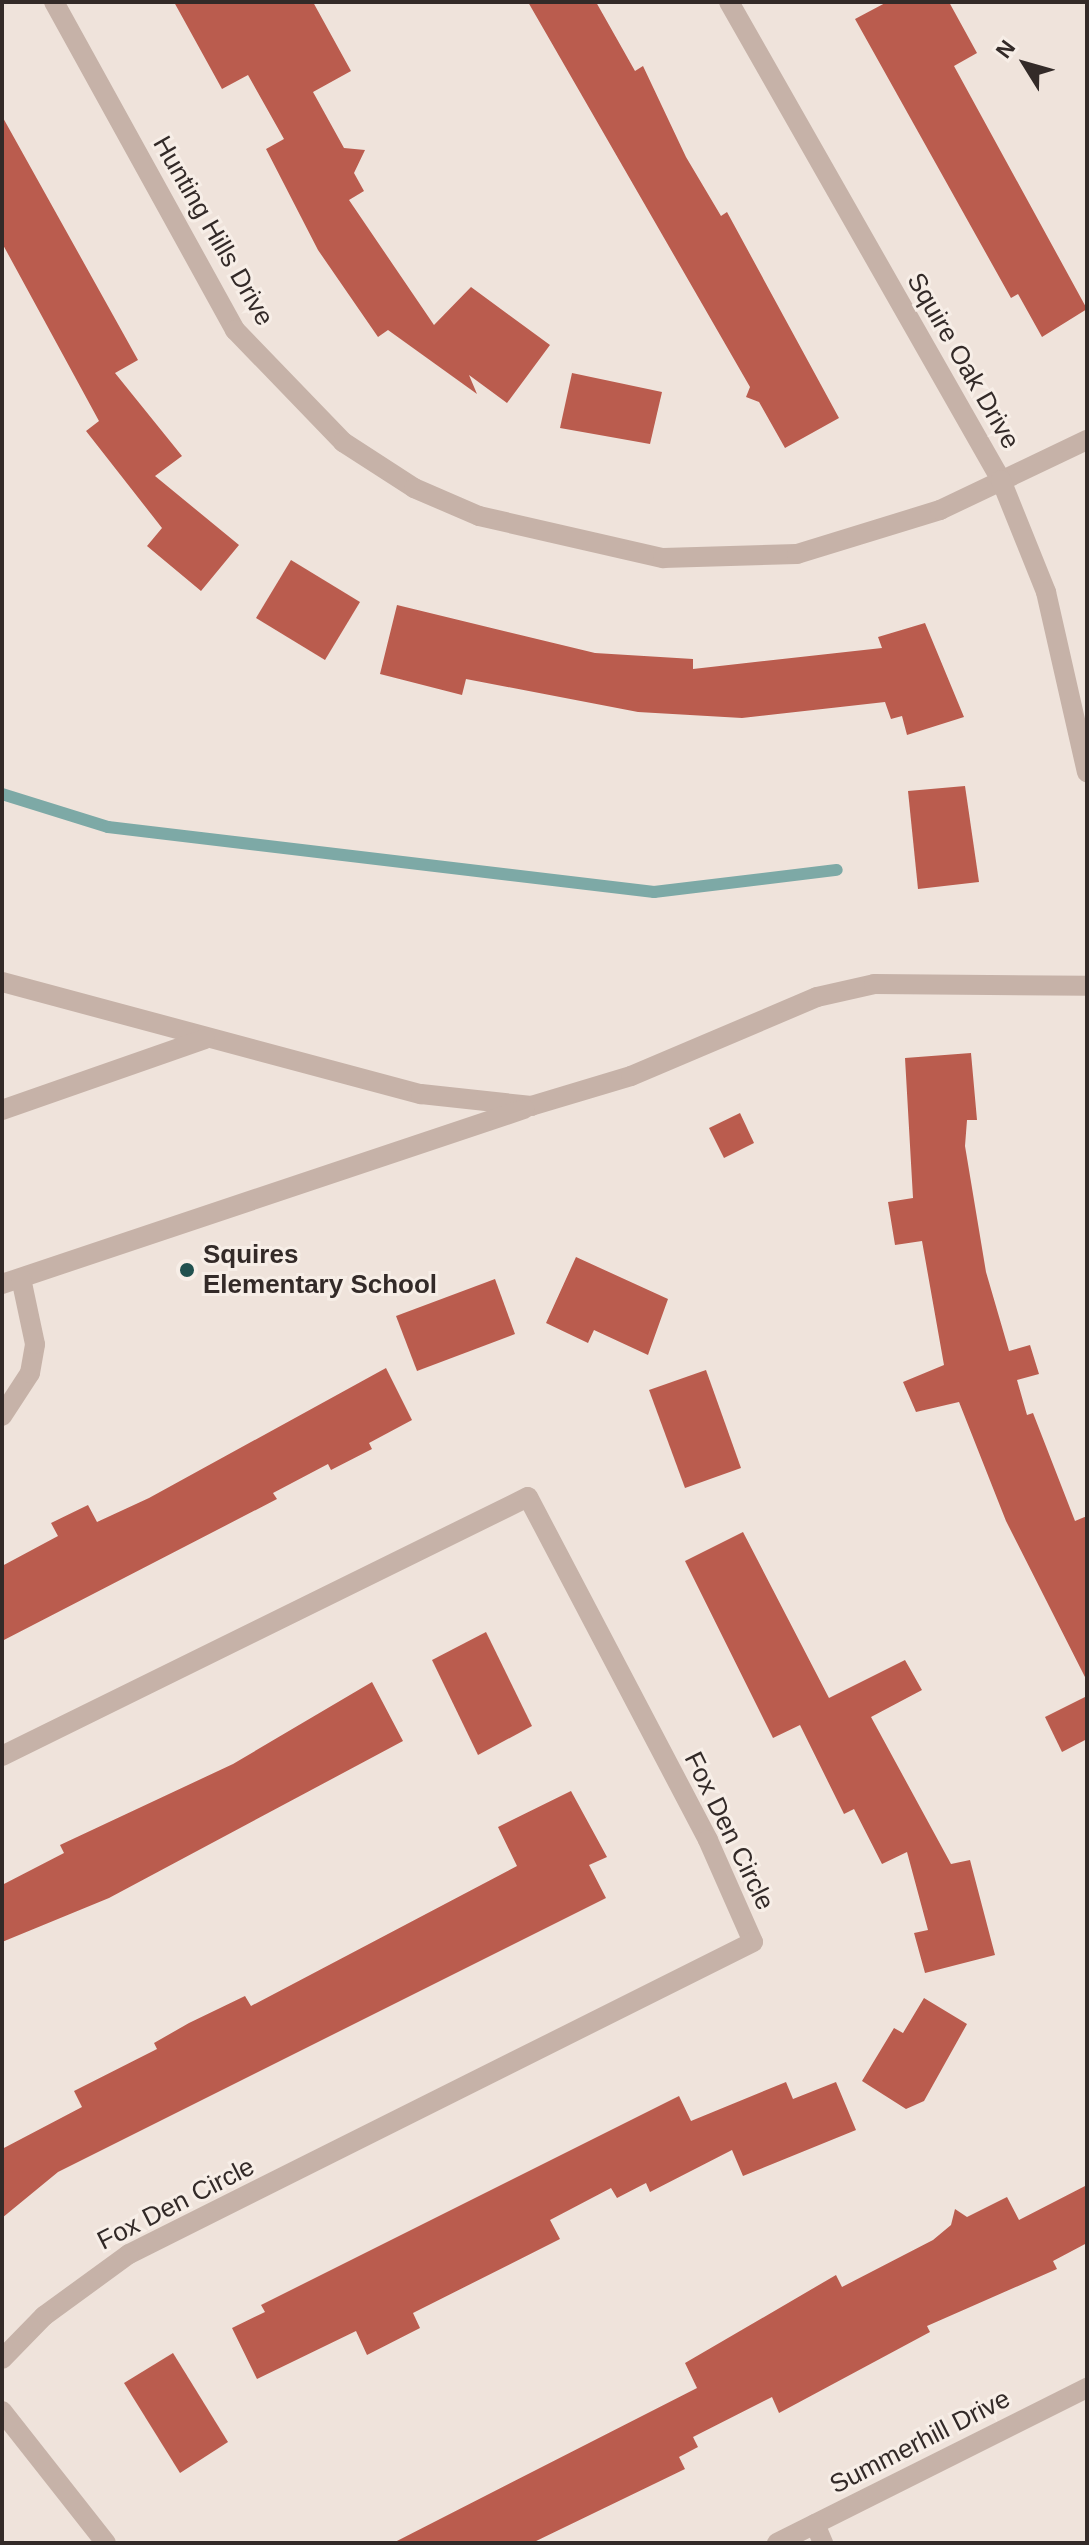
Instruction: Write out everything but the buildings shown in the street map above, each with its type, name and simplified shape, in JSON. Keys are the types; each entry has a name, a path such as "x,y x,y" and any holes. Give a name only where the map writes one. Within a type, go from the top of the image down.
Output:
{"street":[{"name":"Hunting Hills Drive","path":"54,2 235,330 343,442 414,488 479,516 601,549 734,560 875,533 1087,440"},
{"name":"Squire Oak Drive","path":"729,2 1001,480 1046,592 1087,772"},
{"path":"2,982 205,1039 421,1094 531,1106"},
{"path":"2,1416 30,1373 35,1344 12,1281 531,1106 631,1076 817,997 874,984 1087,986"},
{"path":"2,1110 205,1039"},
{"name":"Fox Den Circle","path":"2,1756 528,1497 708,1840 753,1942 129,2254 44,2316 2,2359"},
{"name":"Summerhill Drive","path":"777,2543 819,2534 1087,2388"},
{"path":"2,2411 106,2543"}],"waterway":[{"path":"2,794 108,827 654,892 837,870"}],"place":[{"name":"Squires Elementary School","path":"187,1270"}]}
